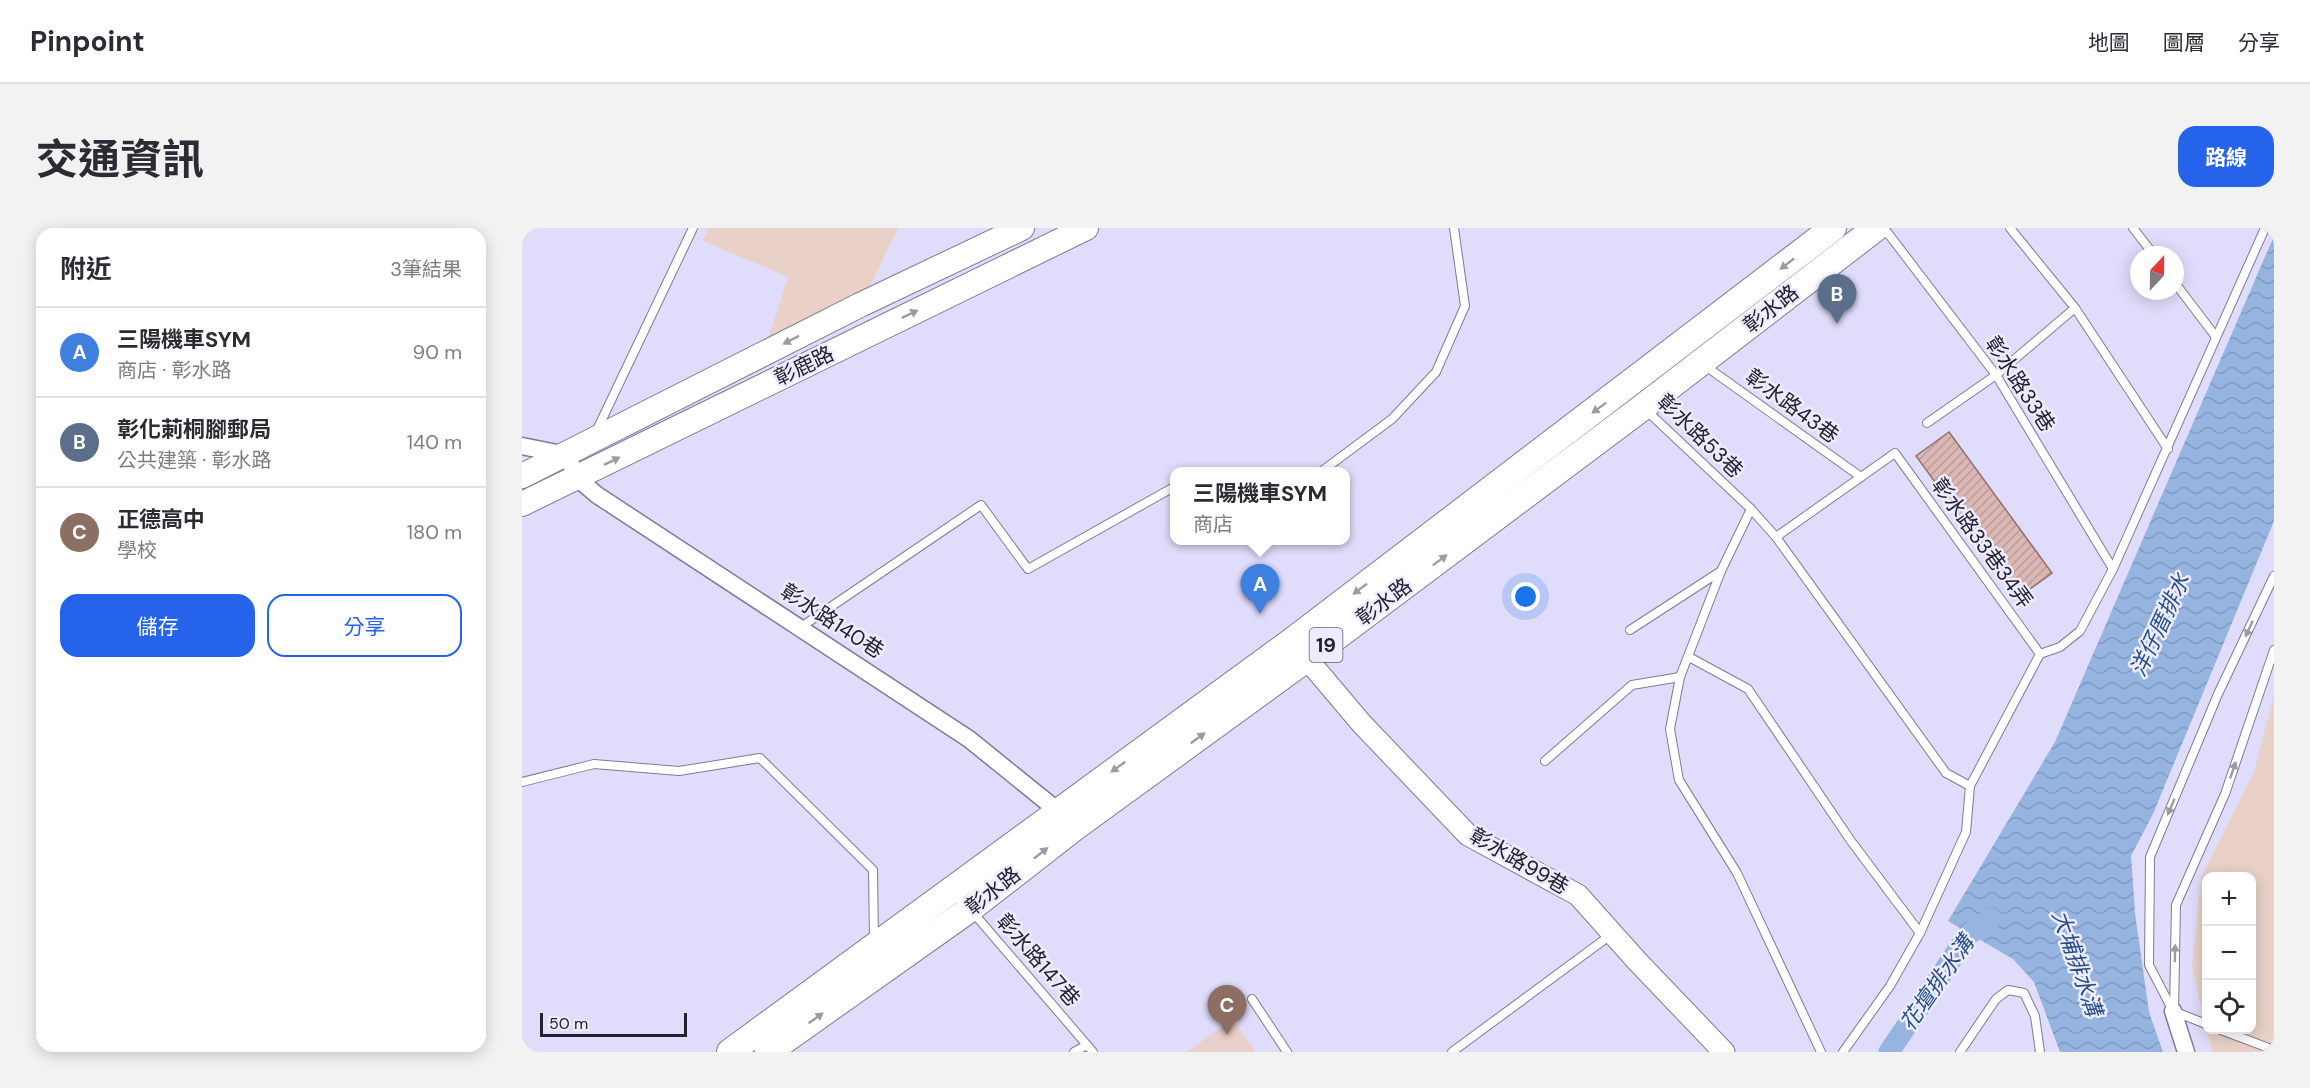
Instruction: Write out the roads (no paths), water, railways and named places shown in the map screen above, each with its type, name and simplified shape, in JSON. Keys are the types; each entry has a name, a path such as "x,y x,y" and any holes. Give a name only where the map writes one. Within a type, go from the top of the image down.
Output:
{"main road":[{"name":"彰鹿路","path":"522,476 843,314 1022,228"},
{"name":"彰鹿路","path":"522,504 1086,228"},
{"name":"彰水路","path":"730,1052 949,890 1064,821 1300,650 1634,398 1833,228"},
{"name":"彰水路","path":"1634,398 1701,363 1876,228"},
{"path":"973,251 985,277"},
{"path":"843,314 857,339"},
{"name":"彰水路","path":"768,1052 970,909 1064,821"}],"street":[{"path":"522,446 567,455"},
{"name":"彰水路140巷","path":"567,455 577,478 597,495 969,739 1064,821"},
{"name":"彰水路99巷","path":"1300,650 1362,724 1468,835 1578,895 1724,1052"},
{"path":"2174,1011 2186,1052"}],"lane":[{"path":"592,441 693,228"},
{"path":"1327,467 1392,419 1436,372 1465,306 1454,228"},
{"name":"彰水路33巷","path":"1884,228 1996,375 2113,569"},
{"path":"2010,228 2075,308 2168,449"},
{"path":"2133,228 2147,246"},
{"path":"1843,1052 1890,986 1920,933 1966,832 1970,786 2040,654 2060,647 2080,631 2113,569 2265,228"},
{"path":"2184,295 2216,337"},
{"path":"1927,423 1996,375 2075,308"},
{"name":"彰水路43巷","path":"1701,363 1861,477"},
{"name":"彰水路53巷","path":"1634,398 1751,510 1776,537 1946,773 1970,786"},
{"name":"彰水路33巷34弄","path":"1861,477 1896,453 2040,654"},
{"path":"1776,537 1861,477"},
{"path":"801,627 981,505 1028,569 1170,489"},
{"path":"1751,510 1721,571 1680,677 1670,729 1679,780 1737,873 1821,1052"},
{"path":"1630,630 1721,571"},
{"path":"2202,1022 2174,1011 2149,965 2150,857 2218,694 2274,576"},
{"path":"2174,1011 2176,905 2225,794 2274,650"},
{"path":"1689,657 1748,689 1851,841 1920,933"},
{"path":"1545,761 1632,685 1680,677"},
{"path":"522,782 594,764 679,771 760,758 873,870 874,945"},
{"name":"彰水路147巷","path":"949,890 970,909 1090,1048 1074,1052"},
{"path":"1452,1052 1612,933"},
{"path":"1960,1052 1996,999 2008,990 2024,993 2035,1016 2040,1052"},
{"path":"1252,999 1287,1052"},
{"path":"2234,1034 2274,1050"}],"water":[{"path":"2274,236 2274,521 2153,814 2131,856 2135,913 2149,1012 2163,1052 2060,1052 2034,982 2013,959 1948,921 2055,742"}],"waterway":[{"name":"花壇排水溝","path":"1889,1052 1968,935 1991,918"}],"place":[{"name":"彰化莿桐腳郵局","path":"1837,324"},
{"name":"三陽機車SYM","path":"1260,614"},
{"name":"正德高中","path":"1227,1035"}],"water label":[{"name":"洋仔厝排水","path":"2160,625"},
{"name":"大埔排水溝","path":"2077,963"}]}
